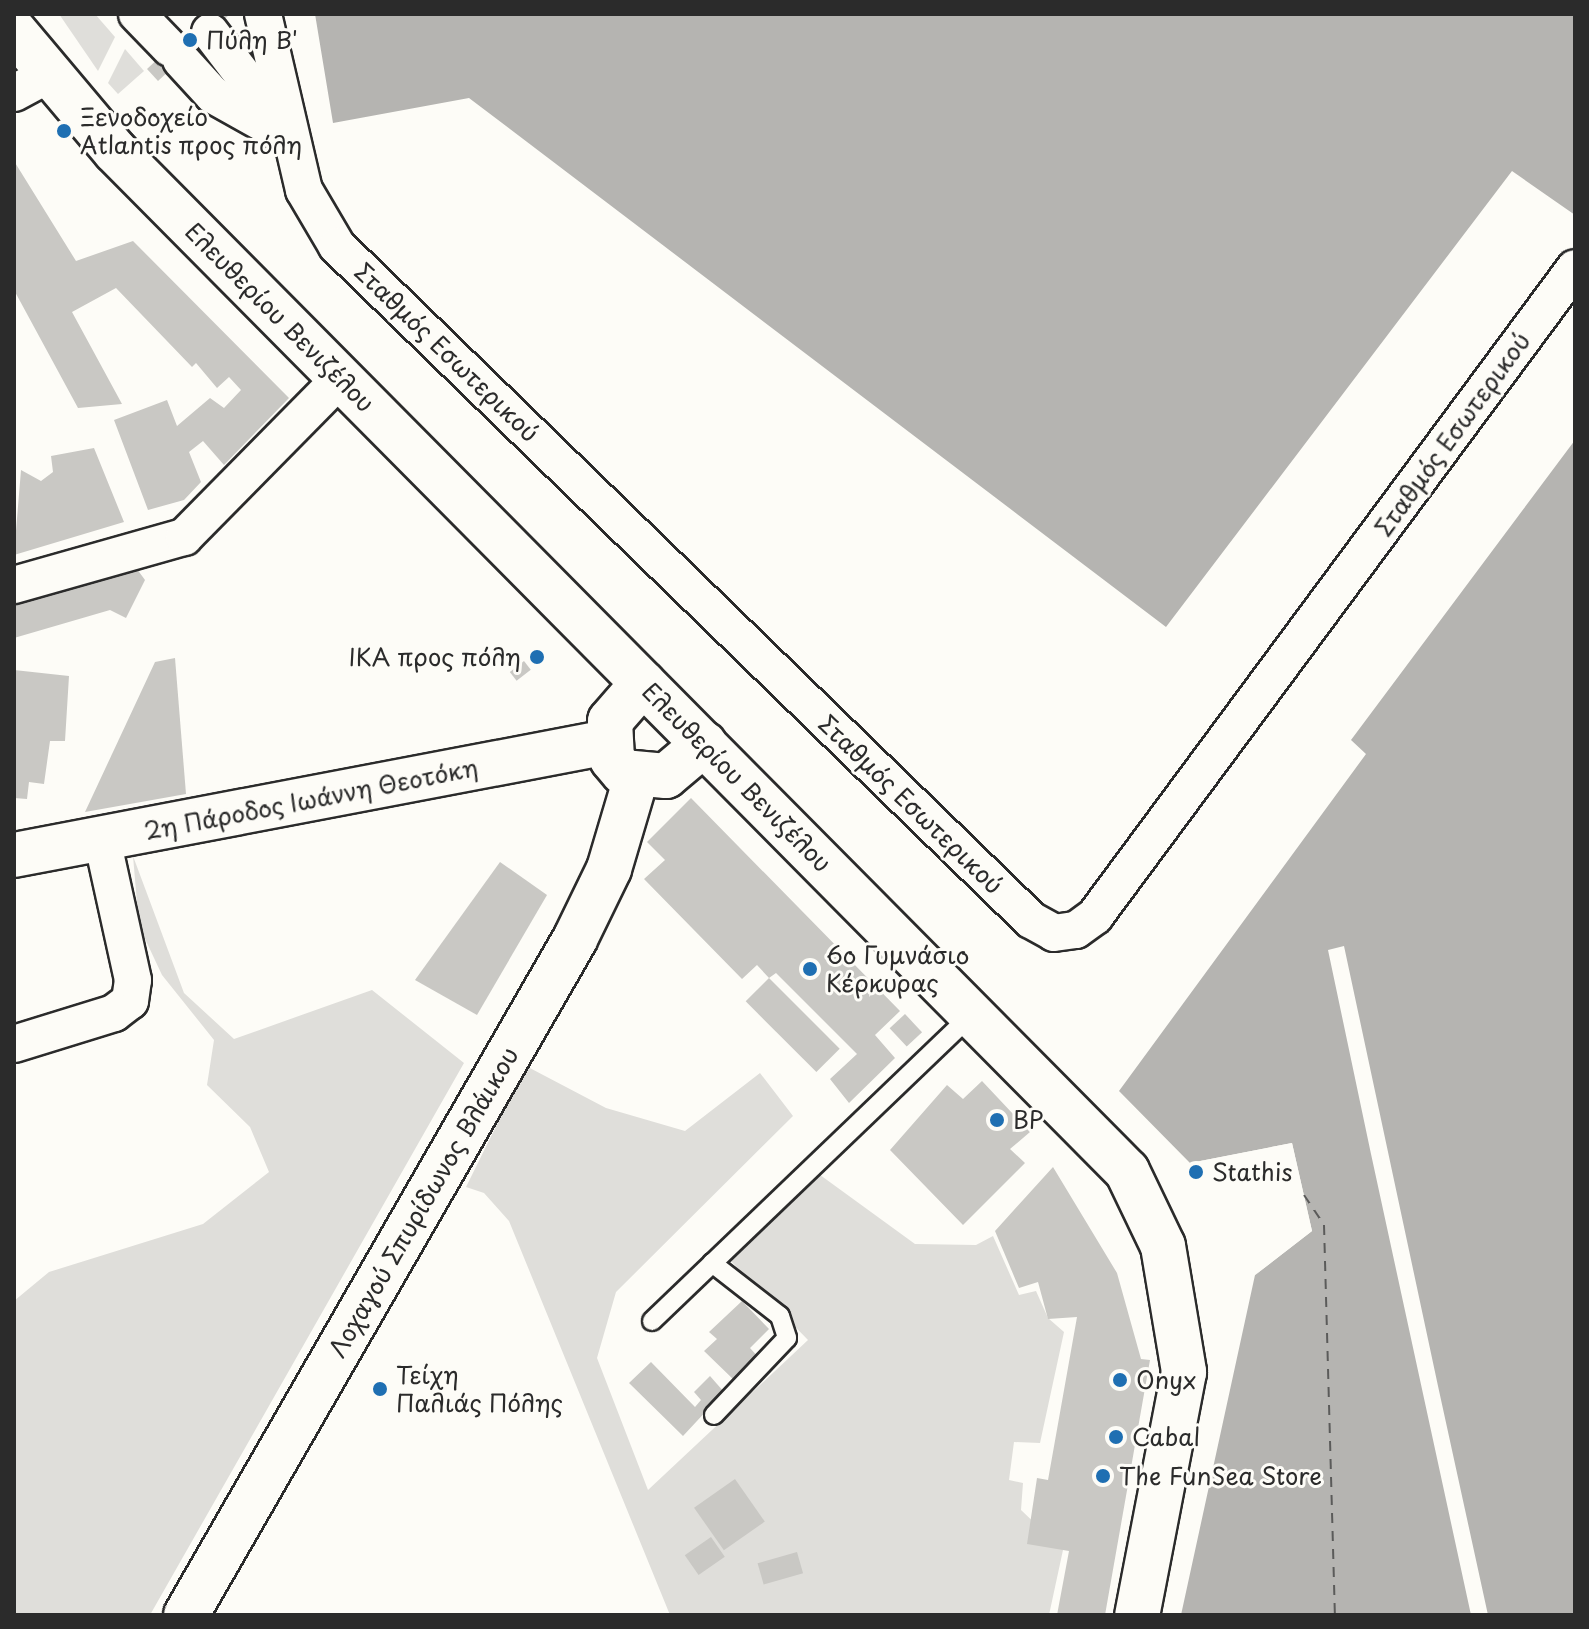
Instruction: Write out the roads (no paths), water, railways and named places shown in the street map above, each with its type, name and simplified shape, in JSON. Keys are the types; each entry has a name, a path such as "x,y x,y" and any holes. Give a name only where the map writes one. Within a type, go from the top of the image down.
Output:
{"main road":[{"name":"Ελευθερίου Βενιζέλου","path":"27,52 341,378 1109,1148 1148,1206 1163,1246 1184,1372 1137,1615"},
{"path":"643,683 610,721 608,742 612,759 636,778 666,776 704,744"},
{"name":"2η Πάροδος Ιωάννη Θεοτόκη","path":"14,855 608,742"},
{"name":"Λοχαγού Σπυρίδωνος Βλάικου","path":"186,1615 575,939 609,869 636,778"}],"street":[{"path":"137,14 213,95 290,138"},
{"name":"Σταθμός Εσωτερικού","path":"263,14 304,190 337,246 1031,920 1054,933 1076,930 1095,916 1575,268"},
{"path":"201,22 290,138"},
{"path":"14,585 184,537 341,378"},
{"path":"14,1044 114,1013 130,1001 133,980 102,839"}],"lane":[{"path":"652,1321 974,1012"},
{"path":"712,1263 780,1316 787,1338 714,1415"}],"place":[{"name":"Πύλη Β'","path":"190,40"},
{"name":"Ξενοδοχείο Atlantis προς πόλη","path":"64,131"},
{"name":"ΙΚΑ προς πόλη","path":"537,657"},
{"name":"6ο Γυμνάσιο Κέρκυρας","path":"810,969"},
{"name":"BP","path":"997,1120"},
{"name":"Stathis","path":"1196,1172"},
{"name":"Onyx","path":"1120,1380"},
{"name":"Τείχη Παλιάς Πόλης","path":"380,1389"},
{"name":"Cabal","path":"1116,1437"},
{"name":"The FunSea Store","path":"1103,1476"}]}
